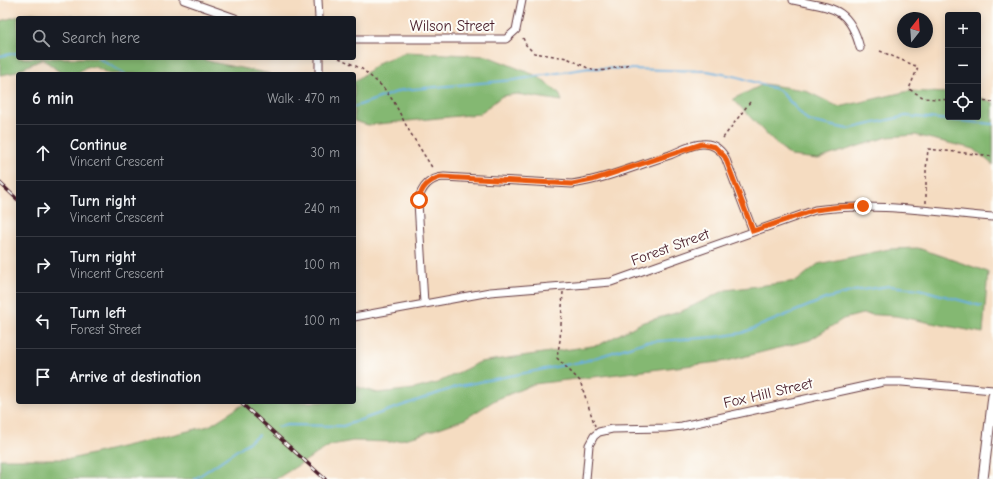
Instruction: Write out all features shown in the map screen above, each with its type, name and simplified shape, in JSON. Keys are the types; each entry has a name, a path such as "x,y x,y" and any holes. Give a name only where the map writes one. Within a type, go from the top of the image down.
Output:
{"street":[{"path":"184,0 207,4 232,16"},
{"path":"318,0 318,16"},
{"name":"Wilson Street","path":"356,39 506,39 516,30 522,0"},
{"path":"793,0 835,9 847,18 857,36 860,48"},
{"path":"319,60 319,72"},
{"path":"424,303 418,202 424,187 431,181 438,178 444,177 572,184 592,180 697,144 706,144 715,147 725,157 753,231"},
{"name":"Forest Street","path":"356,317 490,292 611,282 815,210 863,206 993,217"},
{"name":"Fox Hill Street","path":"586,479 589,443 596,434 607,429 673,427 883,382 902,382 993,390"},
{"path":"983,479 993,396"}],"path":[{"path":"523,38 526,45 534,53 567,58 594,71 607,70 630,64"},
{"path":"880,51 918,66 909,89 924,98 945,100"},
{"path":"343,60 362,69 383,87 394,102 408,129 433,169"},
{"path":"981,101 993,102"},
{"path":"723,138 750,102"},
{"path":"926,202 926,170 928,149 993,156"},
{"path":"564,287 558,358 580,381 595,426"}],"green space":[{"path":"31,13 71,16 19,16"},
{"path":"16,17 16,60 41,60 12,73 0,75 0,21"},
{"path":"406,52 487,56 537,76 559,93 562,101 517,94 502,96 479,114 368,125 356,122 356,80 380,62"},
{"path":"44,60 205,60 261,72 105,72 96,67 86,67 79,72 59,72"},
{"path":"764,84 804,90 839,107 909,91 945,93 945,120 981,120 981,98 993,102 993,165 974,149 915,135 887,137 818,159 791,156 772,140 733,99"},
{"path":"918,248 988,272 983,333 896,316 862,314 843,319 810,340 727,361 534,384 495,400 465,419 416,436 391,442 353,441 331,445 276,479 0,479 0,459 71,459 209,426 244,404 356,404 356,387 378,393 414,389 437,383 480,362 599,345 641,323 682,311 726,290 797,281 818,264 889,249"}],"waterway":[{"path":"0,56 16,53"},
{"path":"101,60 122,72"},
{"path":"356,106 402,90 514,80 589,68 707,71 738,77 779,90 808,121 848,129 906,116 993,124"},
{"path":"278,427 287,425 343,426 459,386 585,361 645,342 716,337 742,333 825,299 854,291 889,286 919,289 981,306"},
{"path":"195,479 259,435"}],"railway":[{"path":"0,183 16,198"},
{"path":"242,404 325,479"}],"route":[{"path":"419,200 422,189 431,181 441,177 572,184 592,180 697,144 706,144 719,149 725,157 753,231 815,210 863,206"}]}
